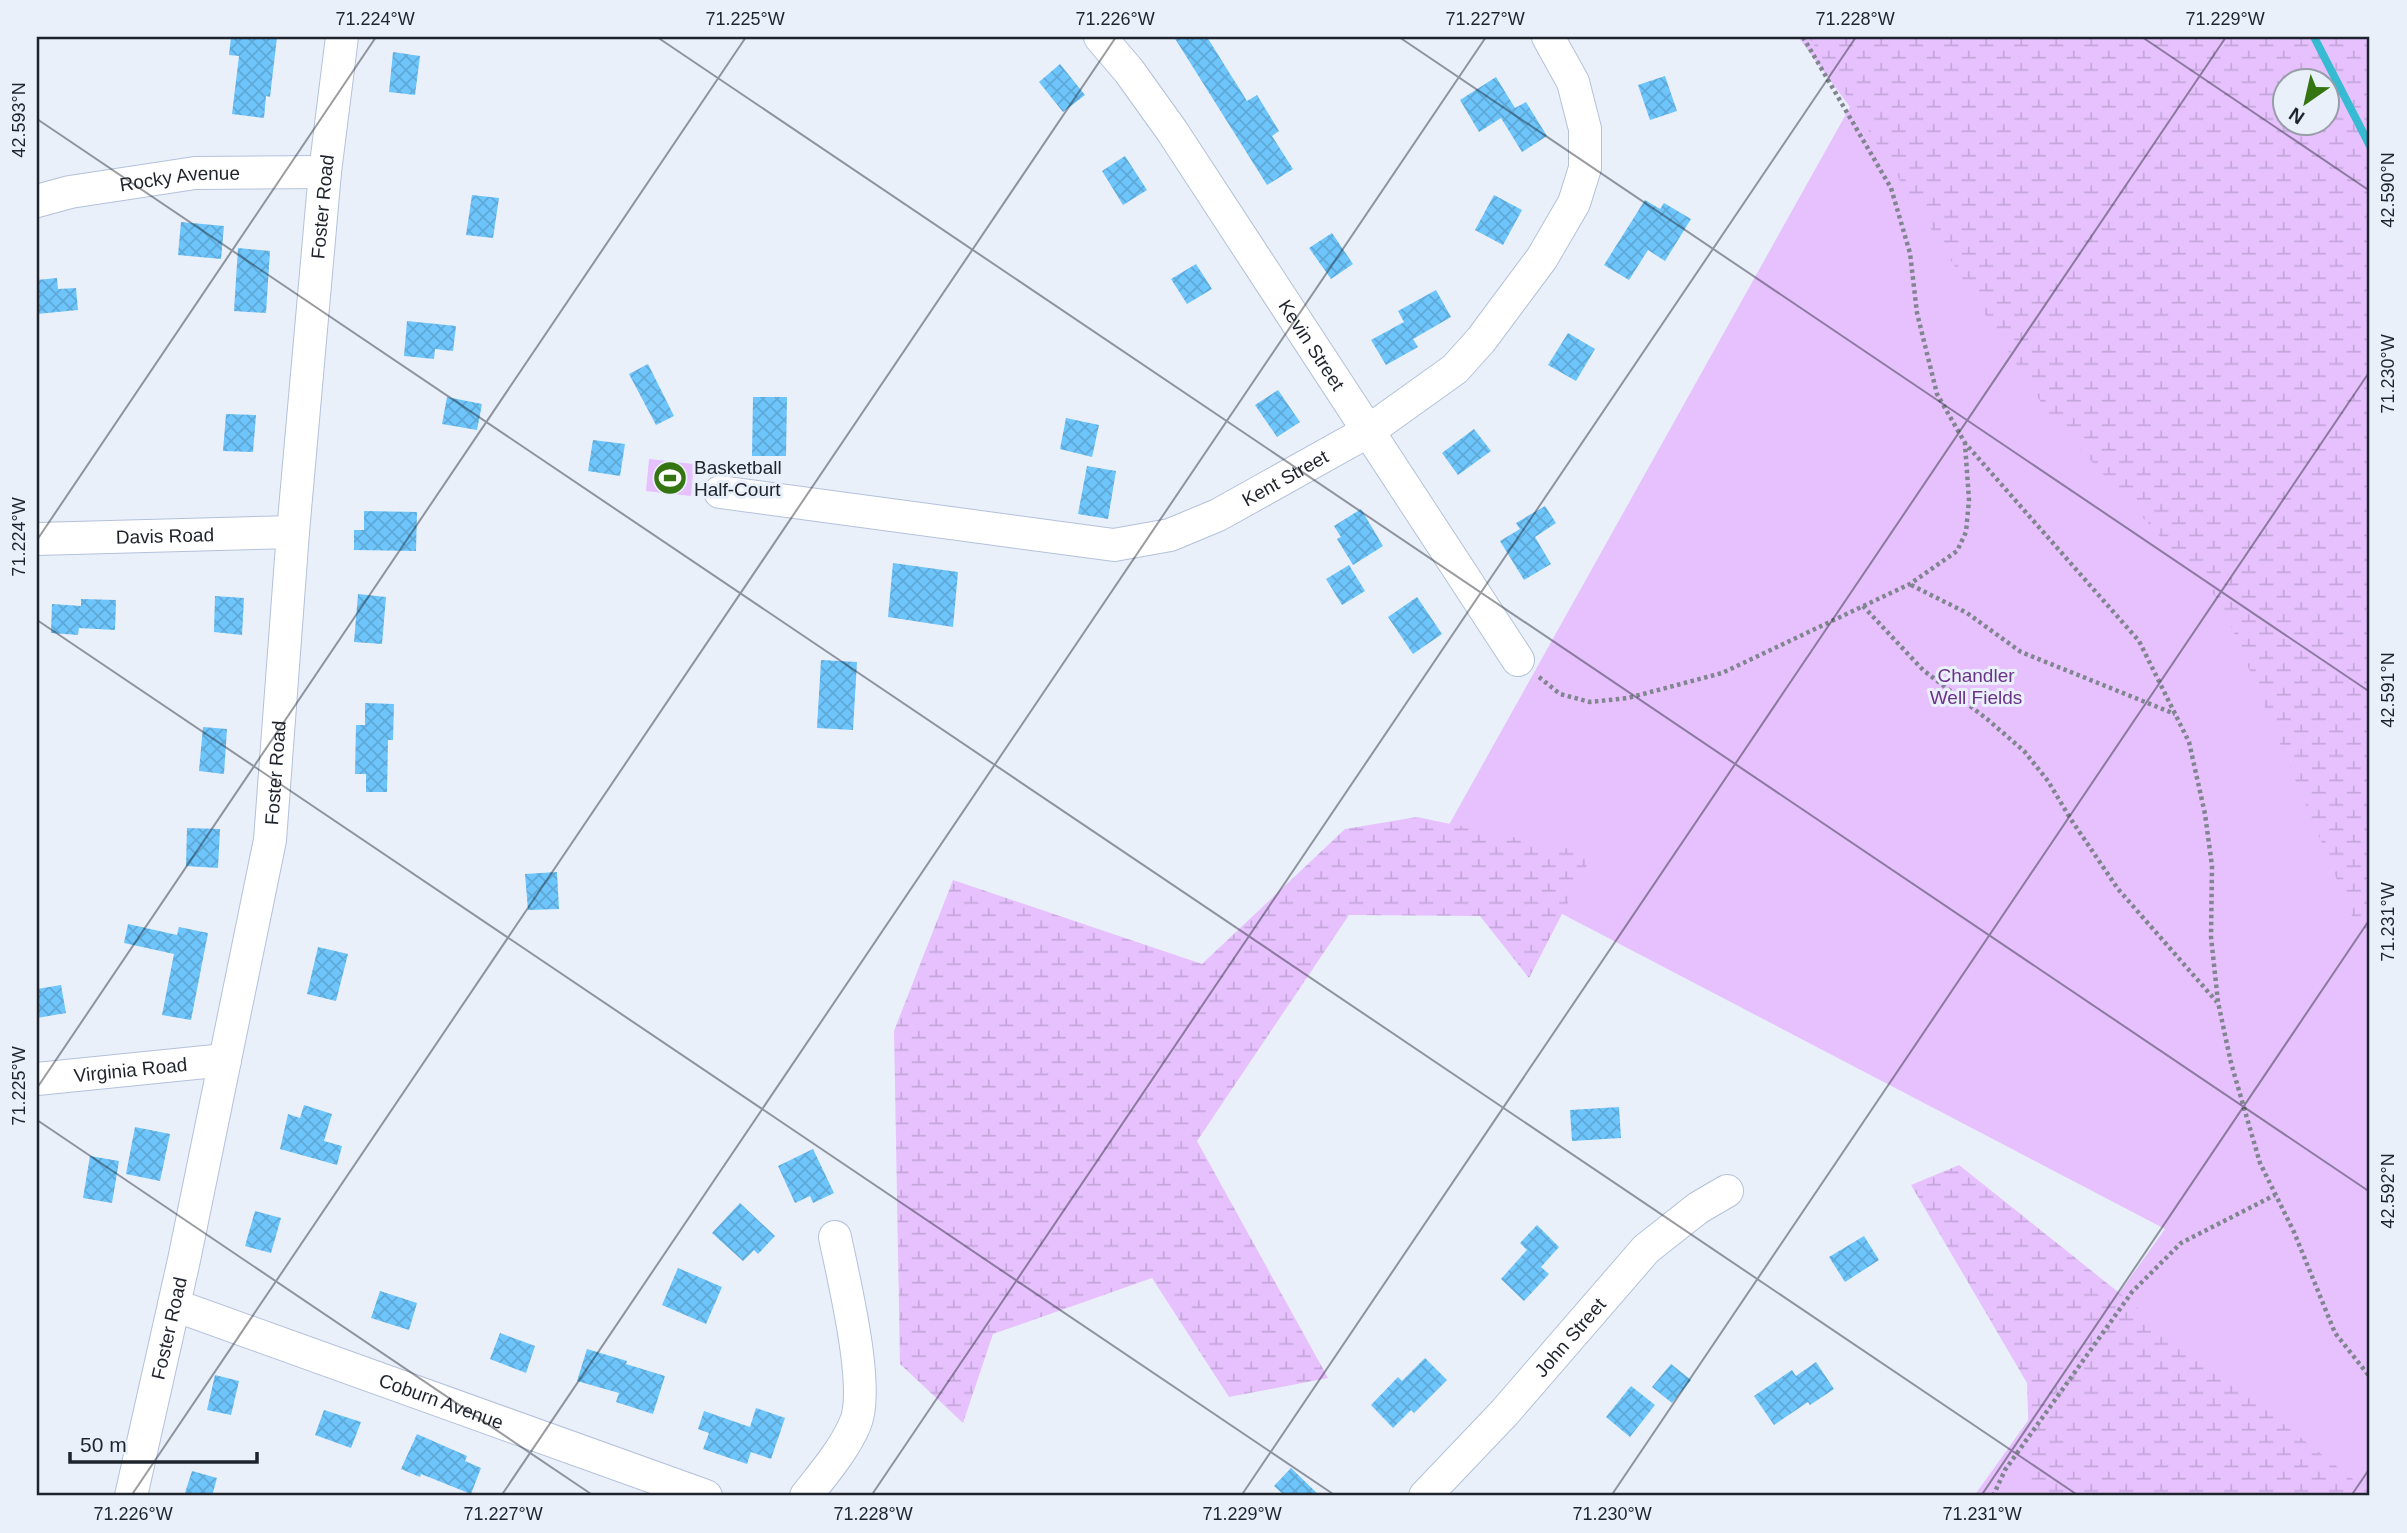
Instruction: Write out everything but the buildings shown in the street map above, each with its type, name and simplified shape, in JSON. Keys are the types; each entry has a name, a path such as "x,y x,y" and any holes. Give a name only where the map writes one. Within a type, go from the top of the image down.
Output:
{"street":[{"name":"Foster Road","path":"131,1496 174,1305 270,840 293,532 325,172 342,37"},
{"name":"Kevin Street","path":"1100,37 1129,71 1172,131 1518,660"},
{"name":"Kent Street","path":"720,492 1115,545 1170,535 1218,515 1367,432 1455,369 1481,340 1542,258 1574,203 1586,168 1586,129 1573,82 1548,37"},
{"name":"Rocky Avenue","path":"37,201 70,192 195,173 325,172"},
{"name":"Davis Road","path":"37,539 293,532"},
{"name":"Virginia Road","path":"37,1079 225,1060"},
{"name":"John Street","path":"1425,1496 1505,1412 1646,1249 1699,1208 1727,1191"},
{"path":"806,1496 856,1423 860,1405 860,1384 851,1320 835,1237"},
{"name":"Coburn Avenue","path":"174,1305 706,1496"}],"path":[{"path":"1803,37 1891,188 1910,253 1917,313 1937,394 1965,443 2139,641 2189,742 2205,814 2212,866 2211,937 2218,1002 2231,1063 2260,1163 2294,1232 2335,1333 2370,1377"},
{"path":"1518,660 1560,694 1590,702 1628,698 1722,673 1910,584 1957,551 1966,532 1969,500 1965,443"},
{"path":"1910,584 1967,612 2021,652 2176,715"},
{"path":"1863,606 1923,670 2024,751 2048,781 2118,889 2218,1002"},
{"path":"1993,1496 2005,1470 2132,1292 2181,1243 2276,1195"}],"green space":[{"name":"Chandler Well Fields","path":"1798,37 2370,37 2370,1496 1974,1496 2165,1229 1436,848 1850,107"},
{"path":"1809,37 2370,37 2370,959 2222,604 2049,415"},
{"name":"Basketball Half-Court","path":"649,459 694,464 691,496 646,491"},
{"path":"1417,817 1593,854 1529,978 1480,916 1349,915 1197,1141 1328,1378 1229,1397 1152,1278 993,1334 963,1423 900,1364 894,1031 953,880 1202,964 1345,829"},
{"path":"1959,1165 2370,1493 2370,1496 2031,1496 2027,1383 1911,1185"}],"waterway":[{"path":"2314,37 2370,146"}],"place":[{"name":"Basketball Half-Court","path":"670,478"}]}
